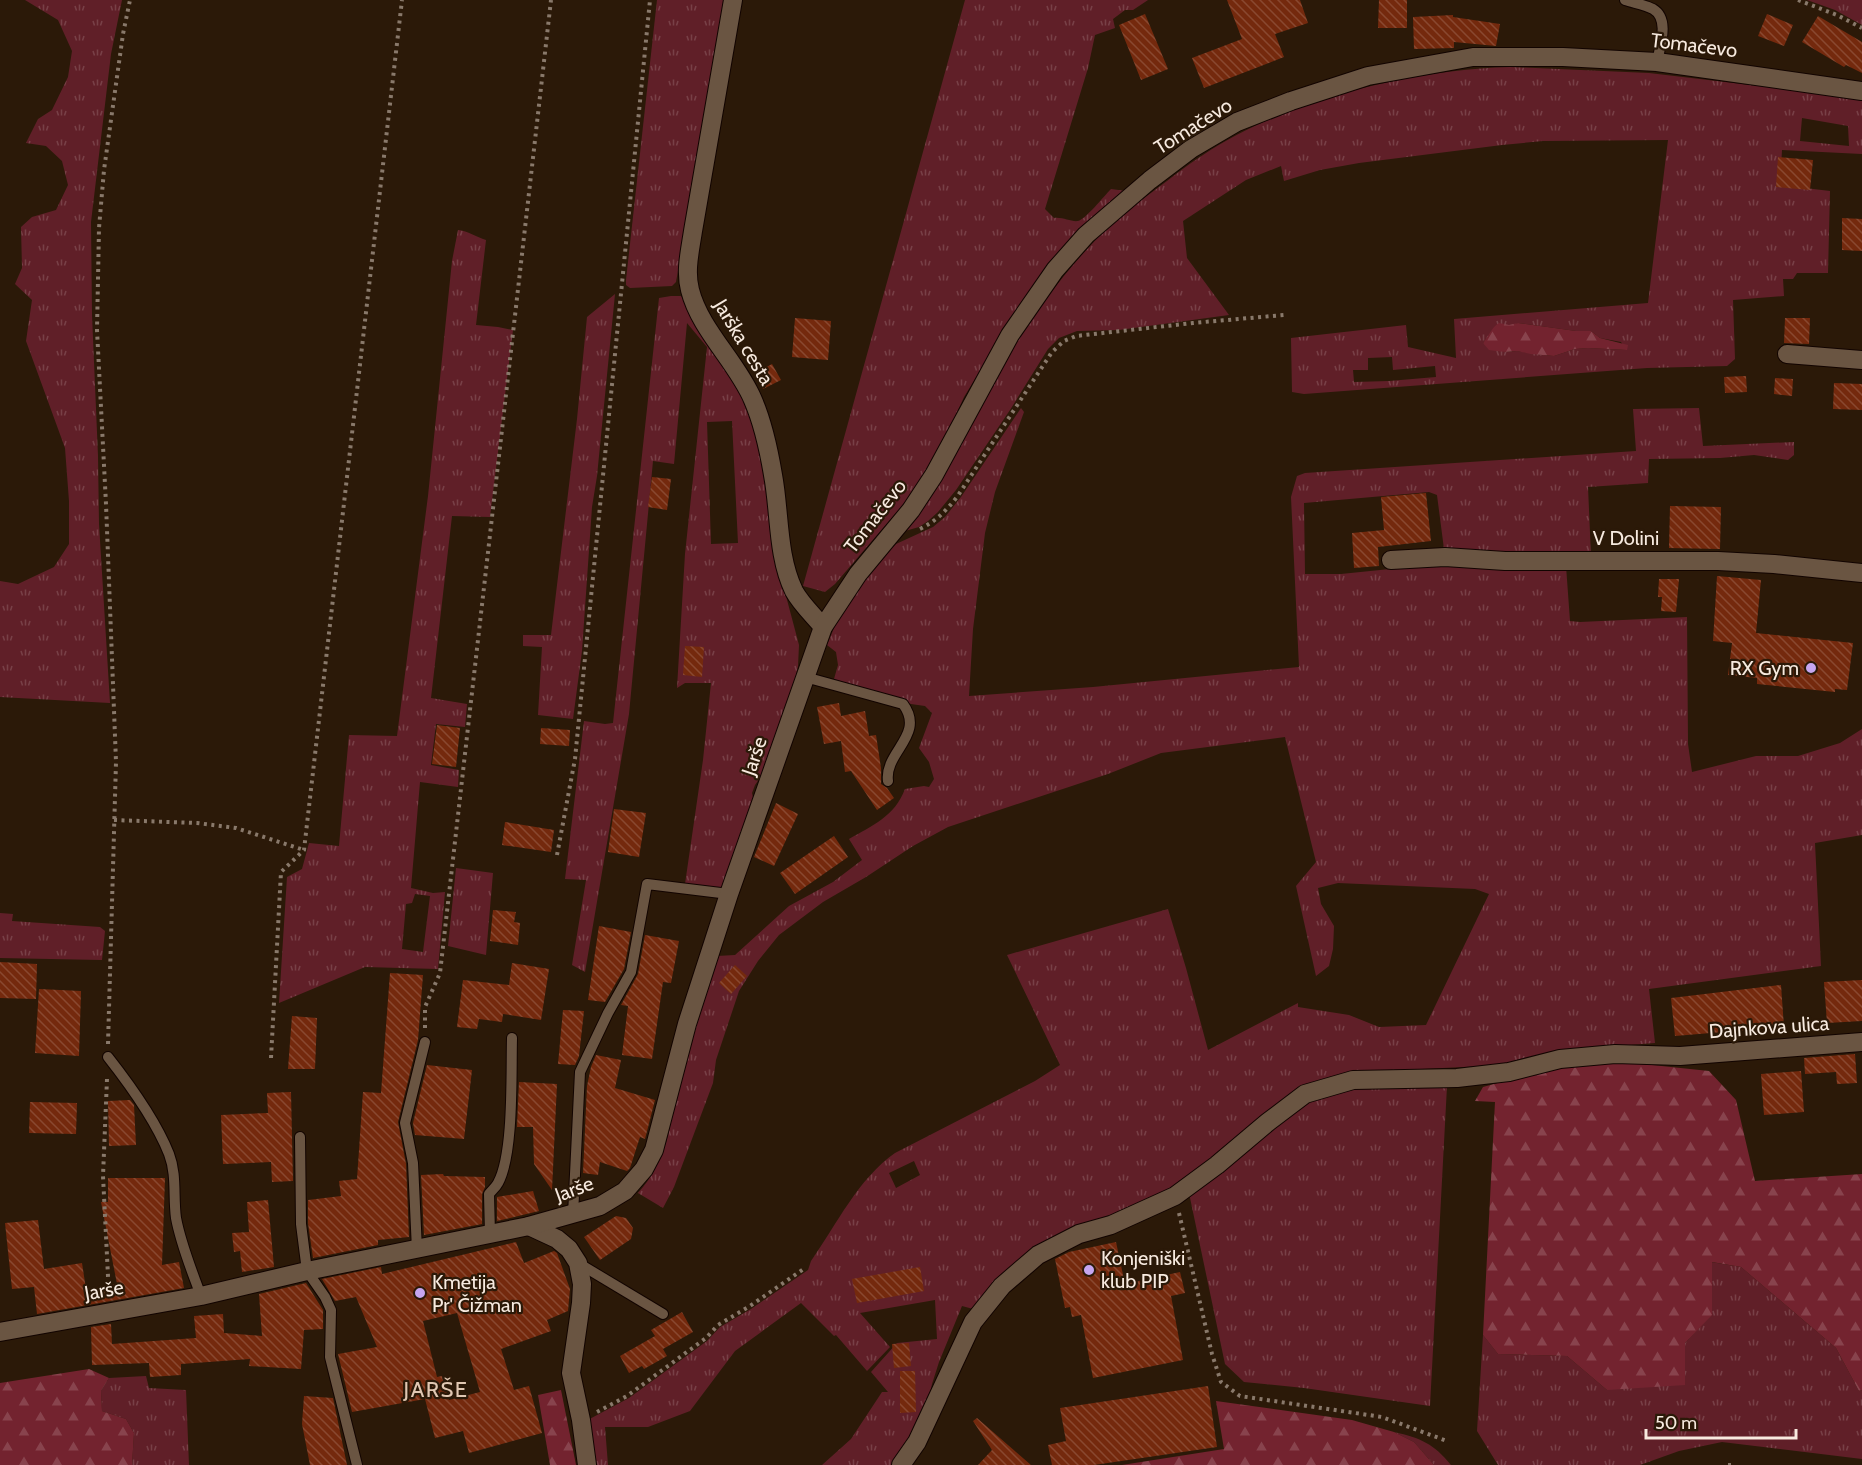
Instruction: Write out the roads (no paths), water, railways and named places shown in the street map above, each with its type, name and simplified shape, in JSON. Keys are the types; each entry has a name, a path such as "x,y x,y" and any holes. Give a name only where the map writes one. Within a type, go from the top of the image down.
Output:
{"street":[{"name":"Jarška cesta","path":"733,0 693,231 687,269 688,281 699,314 742,376 755,404 773,474 782,544 789,574 795,592 823,627"},
{"name":"Tomačevo","path":"805,677 823,627 858,574 911,510 934,475 1010,335 1055,270 1086,235 1150,180 1191,149 1237,122 1291,101 1368,76 1473,57 1563,57 1657,62 1862,91"},
{"path":"1787,354 1862,360"},
{"name":"V Dolini","path":"1390,560 1446,557 1505,561 1718,561 1862,573"},
{"name":"Jarše","path":"0,1332 201,1296 307,1271 530,1226 600,1206 625,1191 644,1169 654,1150 687,1024 729,894 805,677"},
{"name":"Dajnkova ulica","path":"901,1465 917,1442 973,1322 1002,1286 1038,1255 1079,1234 1111,1225 1175,1196 1305,1094 1353,1080 1457,1078 1509,1072 1560,1059 1615,1054 1680,1056 1862,1042"},
{"path":"530,1226 557,1239 569,1249 578,1263 582,1284 581,1303 571,1373 587,1465"}],"lane":[{"path":"1625,0 1653,9 1659,14 1663,22 1657,62"},
{"path":"805,677 903,704 909,712 910,729 891,763 887,773 888,781"},
{"path":"573,1215 579,1072 608,1012 631,972 647,884 729,894"},
{"path":"490,1234 489,1194 498,1184 504,1165 509,1125 512,1038"},
{"path":"417,1250 413,1163 405,1123 425,1041"},
{"path":"108,1057 137,1095 169,1155 175,1181 176,1216 185,1253 201,1296"},
{"path":"300,1137 301,1224 307,1271 331,1310 330,1357 357,1465"},
{"path":"578,1263 663,1314"}],"place":[{"name":"RX Gym","path":"1811,668"},
{"name":"Konjeniški klub PIP","path":"1089,1270"},
{"name":"Kmetija Pr' Čižman","path":"420,1293"}],"district":[{"name":"JARŠE","path":"436,1389"}]}
